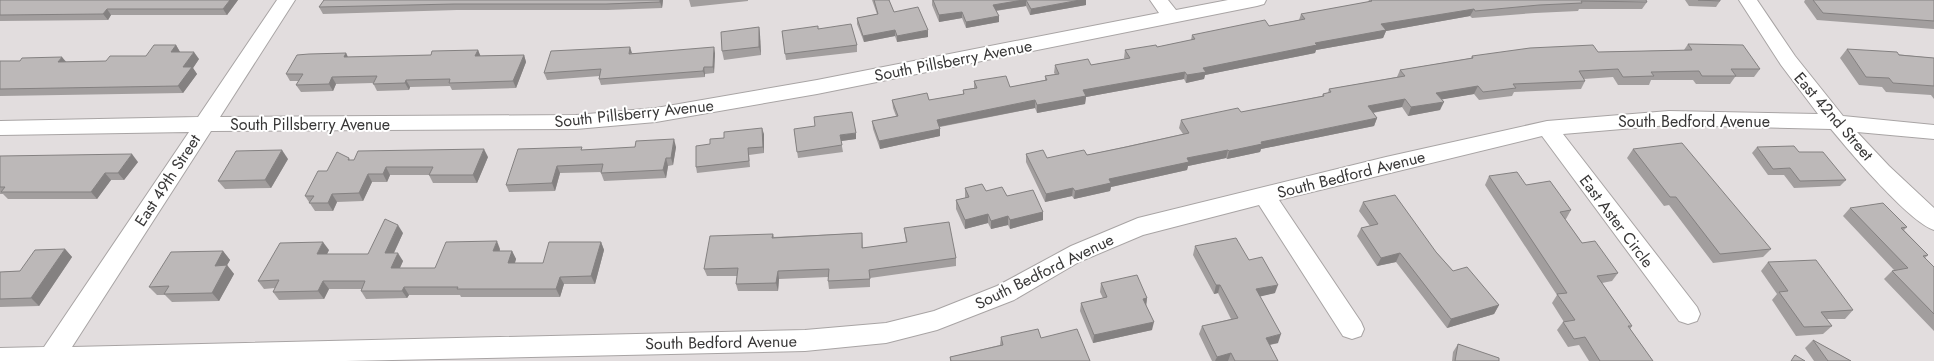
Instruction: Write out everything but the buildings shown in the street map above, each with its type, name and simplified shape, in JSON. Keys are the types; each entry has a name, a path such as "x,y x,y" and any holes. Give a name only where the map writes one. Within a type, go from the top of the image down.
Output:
{"street":[{"name":"East 49th Street","path":"50,360 286,0"},
{"path":"1159,0 1171,17"},
{"name":"South Pillsberry Avenue","path":"0,128 204,124 568,122 656,115 817,87 1258,0"},
{"name":"East 42nd Street","path":"1748,0 1790,65 1836,124 1909,199 1934,221"},
{"name":"South Bedford Avenue","path":"0,359 50,360 726,341 808,341 895,332 936,321 978,304 1026,283 1070,256 1138,227 1386,165 1547,128 1669,118 1830,122 1836,124 1934,132"},
{"name":"East Aster Circle","path":"1547,128 1688,314"},
{"path":"1265,196 1352,329"}]}
